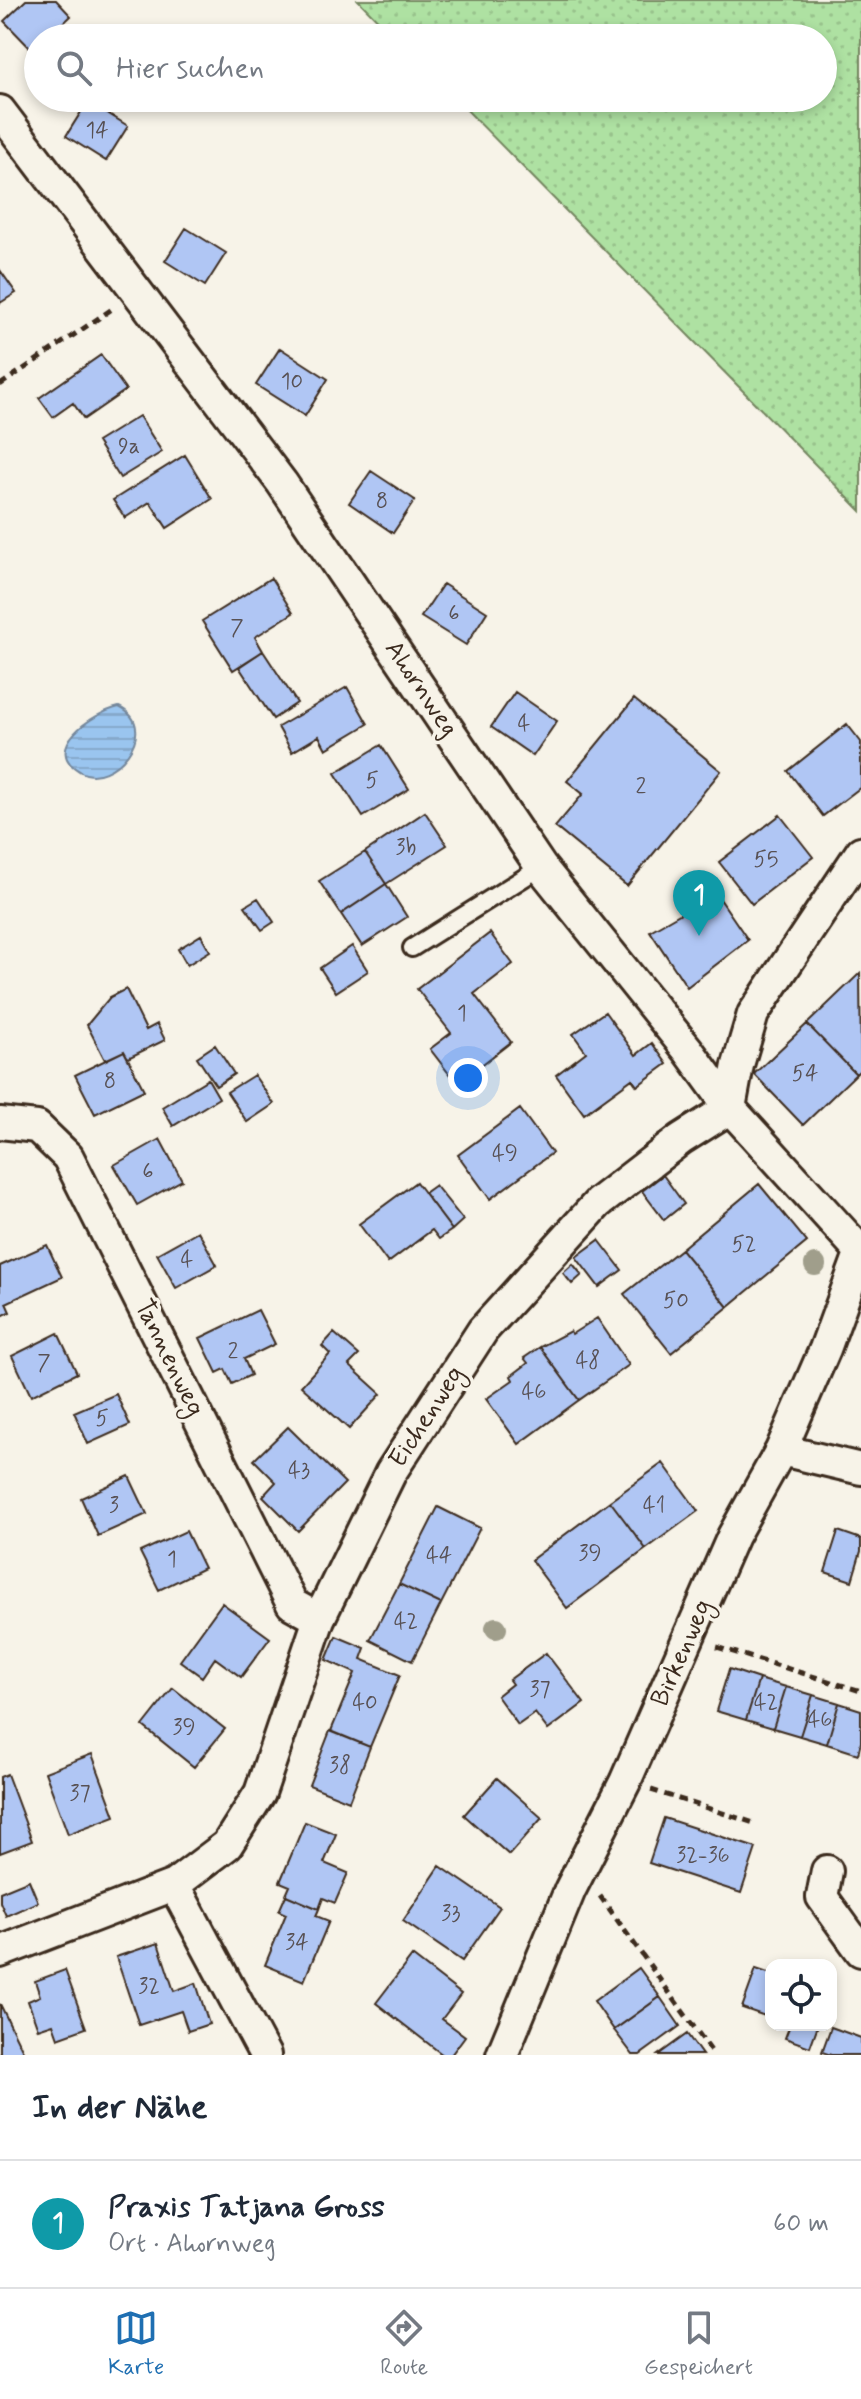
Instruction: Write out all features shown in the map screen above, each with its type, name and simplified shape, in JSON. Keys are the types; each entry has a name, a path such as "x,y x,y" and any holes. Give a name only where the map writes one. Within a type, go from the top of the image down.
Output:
{"street":[{"name":"Ahornweg","path":"0,111 282,483 541,867 688,1050 730,1108 861,1252"},
{"path":"730,1108 738,1065 753,1014 861,852"},
{"name":"Eichenweg","path":"0,1952 174,1885 227,1845 260,1793 319,1619 391,1472 483,1330 598,1203 681,1139 730,1108"},
{"name":"Tannenweg","path":"0,1123 37,1127 68,1157 292,1604 319,1619"},
{"name":"Birkenweg","path":"502,2055 570,1890 625,1782 733,1536 781,1450 825,1349 861,1252"},
{"path":"781,1450 861,1469"},
{"path":"827,1871 822,1897 861,1951"},
{"path":"174,1885 265,2055"}],"lane":[{"path":"412,948 541,867"}],"path":[{"path":"0,385 137,292"},
{"path":"689,1638 861,1691"},
{"path":"625,1782 757,1824"},
{"path":"599,1896 714,2055"}],"green space":[{"path":"358,0 861,0 861,511 469,112 837,112 837,24 381,24"}],"water":[{"path":"119,707 131,717 136,729 128,754 106,772 93,775 81,772 70,763 66,753 68,743 84,724"}],"building":[{"path":"26,0 56,0 71,16 63,24 24,24 24,42 4,21"},
{"path":"81,112 106,112 128,126 106,161 66,136"},
{"path":"186,228 226,253 205,286 165,261"},
{"path":"0,270 16,293 0,303"},
{"path":"280,348 328,379 305,416 256,385"},
{"path":"101,355 126,390 84,419 73,403 53,417 39,398"},
{"path":"139,416 162,452 120,478 97,442"},
{"path":"185,455 212,499 167,528 150,502 125,518 113,500"},
{"path":"371,471 415,500 393,533 349,503"},
{"path":"271,578 293,613 255,637 263,651 233,670 202,621"},
{"path":"443,584 487,612 466,645 421,617"},
{"path":"263,651 297,703 273,719 239,667"},
{"path":"347,687 368,724 326,749 319,736 292,752 278,727"},
{"path":"515,692 557,721 533,756 491,727"},
{"path":"634,699 721,771 627,886 555,827 583,794 567,781"},
{"path":"847,724 861,742 861,787 823,816 788,771"},
{"path":"381,745 409,789 363,817 335,773"},
{"path":"425,812 447,845 386,884 365,852"},
{"path":"780,815 813,857 752,904 719,862"},
{"path":"365,852 386,884 341,914 319,881"},
{"path":"386,884 407,917 362,946 341,914"},
{"path":"716,893 748,940 687,987 650,931"},
{"path":"258,898 274,922 262,930 245,906"},
{"path":"490,933 513,964 474,994 511,1042 457,1084 430,1049 451,1033 417,989"},
{"path":"201,935 210,951 187,965 178,949"},
{"path":"352,946 368,971 336,992 320,968"},
{"path":"860,973 861,1069 856,1074 807,1024"},
{"path":"126,989 146,1030 157,1024 165,1040 128,1058 124,1051 105,1060 87,1025 110,997"},
{"path":"605,1012 636,1055 652,1043 667,1064 637,1086 632,1079 584,1114 556,1075 586,1052 573,1034"},
{"path":"807,1024 856,1074 803,1125 754,1074"},
{"path":"215,1045 234,1074 216,1086 197,1057"},
{"path":"124,1051 144,1090 95,1114 75,1075"},
{"path":"254,1075 274,1104 247,1122 227,1092"},
{"path":"208,1079 219,1098 173,1126 162,1107"},
{"path":"520,1109 552,1153 490,1199 458,1155"},
{"path":"160,1139 182,1180 137,1205 114,1165"},
{"path":"663,1175 684,1204 664,1220 642,1191"},
{"path":"416,1182 452,1230 439,1239 432,1230 388,1263 359,1224"},
{"path":"759,1184 807,1242 728,1307 681,1249"},
{"path":"435,1185 463,1220 452,1230 424,1193"},
{"path":"198,1231 217,1265 176,1288 157,1254"},
{"path":"599,1240 622,1270 599,1287 576,1257"},
{"path":"47,1245 62,1277 6,1303 10,1312 0,1317 0,1266"},
{"path":"681,1249 728,1307 671,1353 624,1294"},
{"path":"573,1264 582,1275 572,1284 563,1273"},
{"path":"258,1310 275,1344 244,1359 251,1375 232,1384 225,1369 217,1373 200,1338"},
{"path":"597,1318 629,1365 579,1400 540,1347 570,1331 572,1334"},
{"path":"58,1333 77,1373 31,1396 12,1356"},
{"path":"334,1333 359,1355 349,1365 381,1394 349,1429 301,1386 330,1354 322,1346"},
{"path":"540,1347 579,1400 519,1444 486,1399 513,1380 511,1376 528,1363 524,1358"},
{"path":"116,1394 130,1425 88,1444 74,1412"},
{"path":"288,1427 345,1483 298,1531 263,1496 276,1482 254,1460"},
{"path":"663,1463 698,1511 646,1549 610,1501"},
{"path":"129,1476 147,1514 98,1536 81,1498"},
{"path":"610,1501 646,1549 567,1608 531,1560"},
{"path":"438,1507 480,1528 441,1604 399,1584"},
{"path":"186,1531 204,1568 159,1590 140,1552"},
{"path":"838,1531 861,1539 861,1551 852,1581 825,1572"},
{"path":"399,1584 441,1604 412,1661 370,1640"},
{"path":"222,1603 270,1638 241,1677 215,1658 202,1677 180,1661"},
{"path":"336,1636 365,1648 361,1659 400,1675 370,1747 331,1731 355,1673 326,1660"},
{"path":"546,1653 584,1703 548,1730 535,1713 518,1725 497,1696 512,1684 509,1680"},
{"path":"729,1669 759,1679 746,1720 716,1711"},
{"path":"759,1679 786,1687 773,1728 746,1720"},
{"path":"786,1687 813,1695 800,1736 773,1728"},
{"path":"173,1688 225,1729 194,1767 143,1726"},
{"path":"813,1695 839,1703 827,1744 800,1736"},
{"path":"839,1703 861,1710 858,1754 827,1744"},
{"path":"330,1731 370,1747 349,1801 309,1785"},
{"path":"92,1754 115,1816 68,1834 45,1772"},
{"path":"7,1774 32,1841 0,1853 0,1777"},
{"path":"497,1778 542,1818 509,1855 464,1815"},
{"path":"664,1818 756,1848 741,1893 649,1863"},
{"path":"305,1822 336,1834 324,1863 348,1873 335,1903 323,1898 319,1909 286,1895 290,1886 280,1882"},
{"path":"440,1866 500,1907 462,1961 403,1921"},
{"path":"29,1880 38,1902 6,1916 0,1902 0,1892"},
{"path":"286,1895 319,1909 316,1916 329,1921 304,1981 265,1965 286,1914 279,1911"},
{"path":"158,1943 174,1991 196,1983 209,2024 188,2031 181,2011 139,2025 116,1957"},
{"path":"412,1956 461,1994 442,2019 465,2036 451,2055 443,2055 376,2003"},
{"path":"639,1968 660,1997 614,2030 594,2001"},
{"path":"756,1969 765,1972 765,2016 742,2008"},
{"path":"65,1970 86,2028 58,2038 53,2024 38,2029 28,2001 40,1996 35,1981"},
{"path":"660,1997 680,2026 640,2055 633,2055 614,2030"},
{"path":"0,2004 25,2055 0,2055"},
{"path":"837,2029 861,2038 861,2055 822,2052 830,2031"},
{"path":"788,2031 816,2031 810,2047 785,2038"},
{"path":"687,2034 702,2055 658,2055"}],"place":[{"name":"Praxis Tatjana Gross","path":"699,936"}]}
